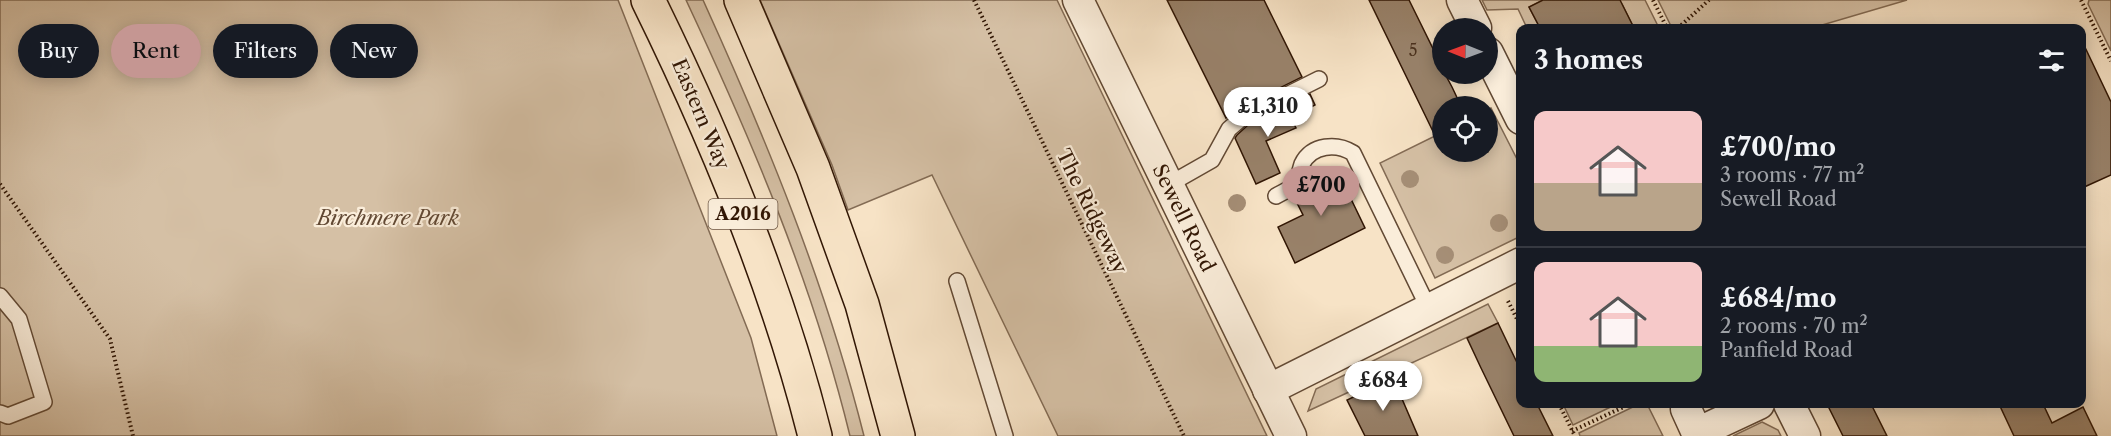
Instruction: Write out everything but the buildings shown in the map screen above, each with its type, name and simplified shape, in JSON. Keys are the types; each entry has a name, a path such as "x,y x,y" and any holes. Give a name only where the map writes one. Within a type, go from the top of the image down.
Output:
{"main road":[{"name":"Eastern Way","path":"648,0 689,83 749,228 798,371 815,436"},
{"path":"741,0 813,168 862,304 898,436"}],"street":[{"name":"Sewell Road","path":"1078,0 1291,436"},
{"path":"1462,0 1471,18"},
{"path":"1498,73 1516,109"},
{"path":"1268,390 1516,266"},
{"path":"1686,409 1697,433 1750,408"},
{"path":"1791,408 1805,436"}],"lane":[{"path":"1168,185 1212,160 1229,129 1243,117 1318,79"},
{"path":"1276,196 1296,183 1302,164 1307,156 1315,151 1335,146 1353,153 1429,309"},
{"path":"957,281 1005,436"},
{"path":"0,296 20,319 44,402 8,416 0,413"}],"path":[{"name":"The Ridgeway","path":"974,0 1184,436"},
{"path":"1653,0 1665,24"},
{"path":"1682,24 1709,0"},
{"path":"2081,0 2111,61"},
{"path":"0,184 110,339 133,436"},
{"path":"1561,408 1575,436"},
{"path":"1572,431 1621,408"}],"green space":[{"name":"Birchmere Park","path":"0,0 618,0 751,338 777,436 0,436"},
{"path":"686,0 703,0 750,106 793,214 832,324 864,436 850,436 818,324 779,214"},
{"path":"760,0 1057,0 1267,436 1058,436 932,175 848,210 832,165"},
{"path":"1482,0 1543,0 1529,7 1538,24 1525,24 1518,9 1487,10"},
{"path":"1615,0 1645,0 1657,24 1632,24 1622,4"},
{"path":"1658,0 1907,0 1826,24 1670,24"},
{"path":"2089,0 2111,0 2111,51 2088,4"},
{"path":"1498,122 1516,157 1516,238 1435,278 1380,163 1432,137 1432,162 1498,162"},
{"path":"1488,304 1498,323 1308,411 1316,389"},
{"path":"1565,408 1609,408 1573,425"},
{"path":"1631,408 1649,408 1663,436 1580,436 1579,433"},
{"path":"1762,422 1778,430 1781,436 1733,436"}]}
